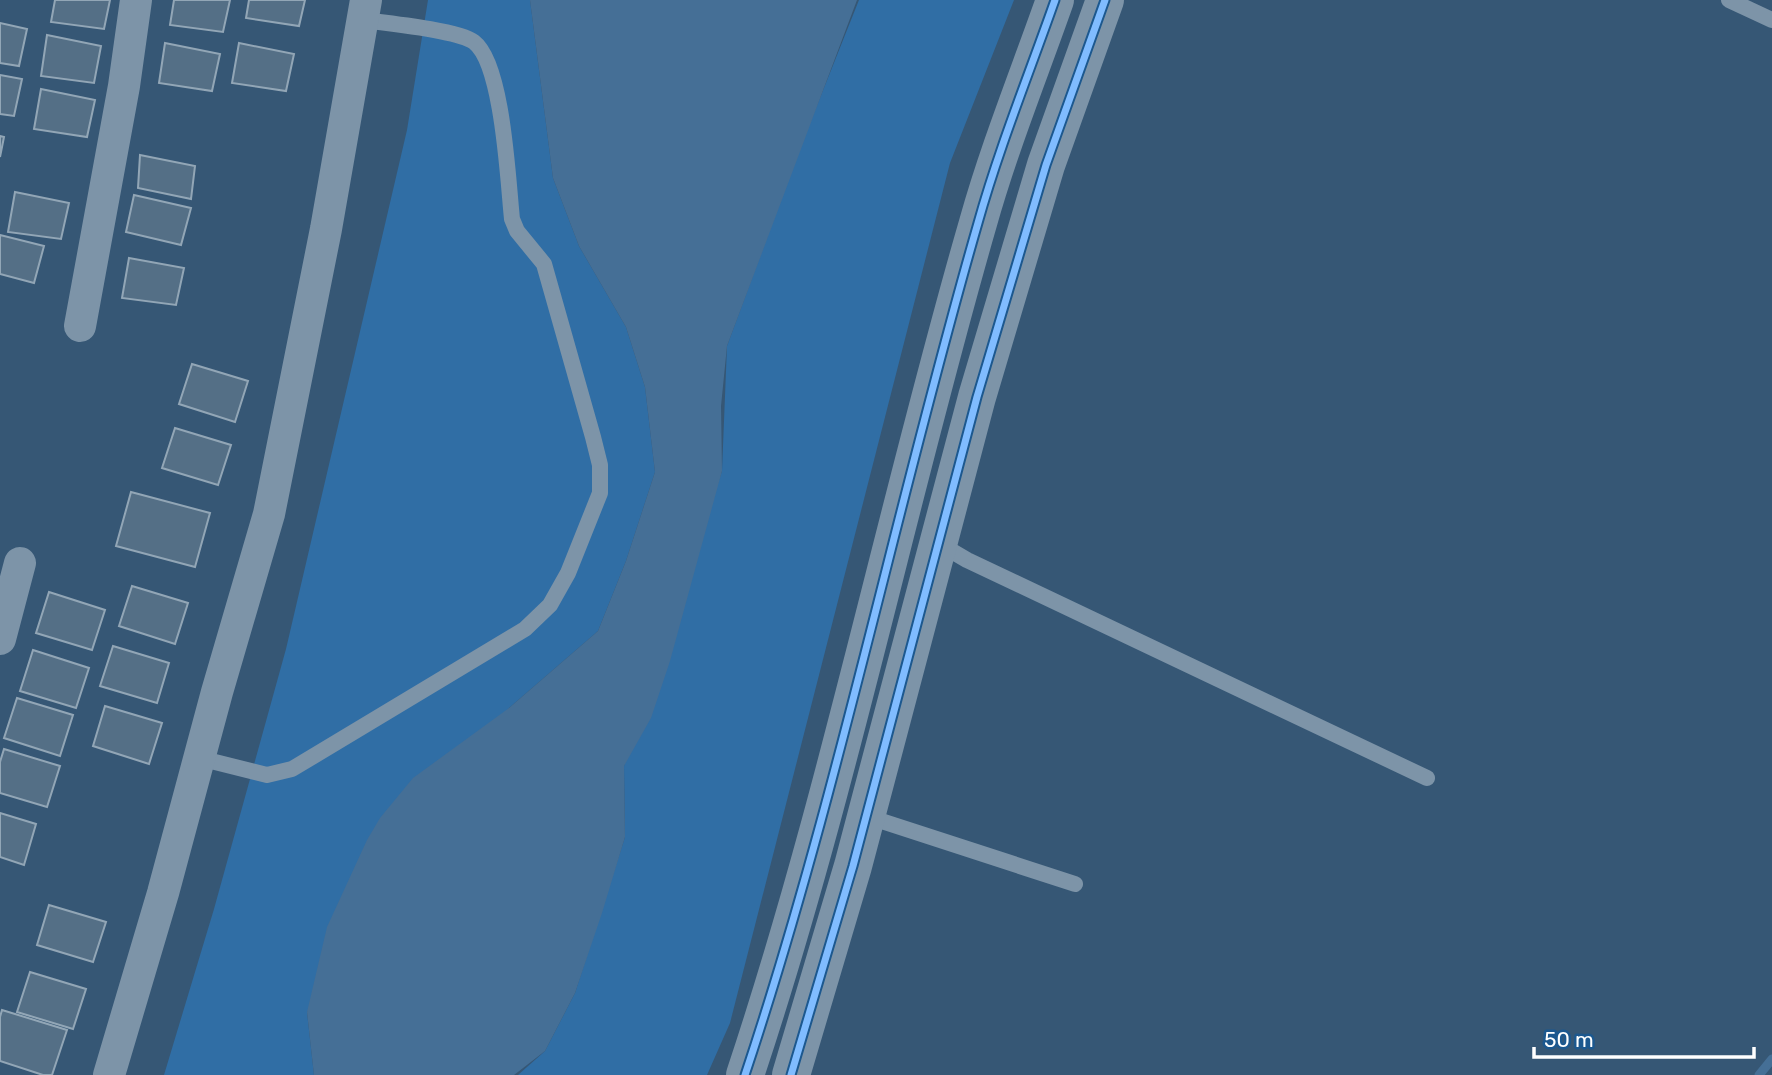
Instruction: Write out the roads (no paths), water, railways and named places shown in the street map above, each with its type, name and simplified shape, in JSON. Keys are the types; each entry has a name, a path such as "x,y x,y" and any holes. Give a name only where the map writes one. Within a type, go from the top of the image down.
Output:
{"street":[{"path":"80,326 124,86 136,0"},
{"path":"745,1075 806,871 881,598 948,330 979,219 1055,0"},
{"path":"791,1075 866,816 977,397 1046,165 1105,0"},
{"path":"109,1075 269,514 326,229 364,10"},
{"path":"0,639 20,563"}],"lane":[{"path":"1729,0 1772,20"},
{"path":"199,758 267,775 292,769 525,629 550,605 568,573 600,493 600,465 544,264 517,231 512,219 498,92 482,52 475,43 457,35 364,10"},
{"path":"938,543 980,566 1427,778"},
{"path":"866,816 1075,884"}],"waterway":[{"path":"1759,1075 1772,1059"}]}
